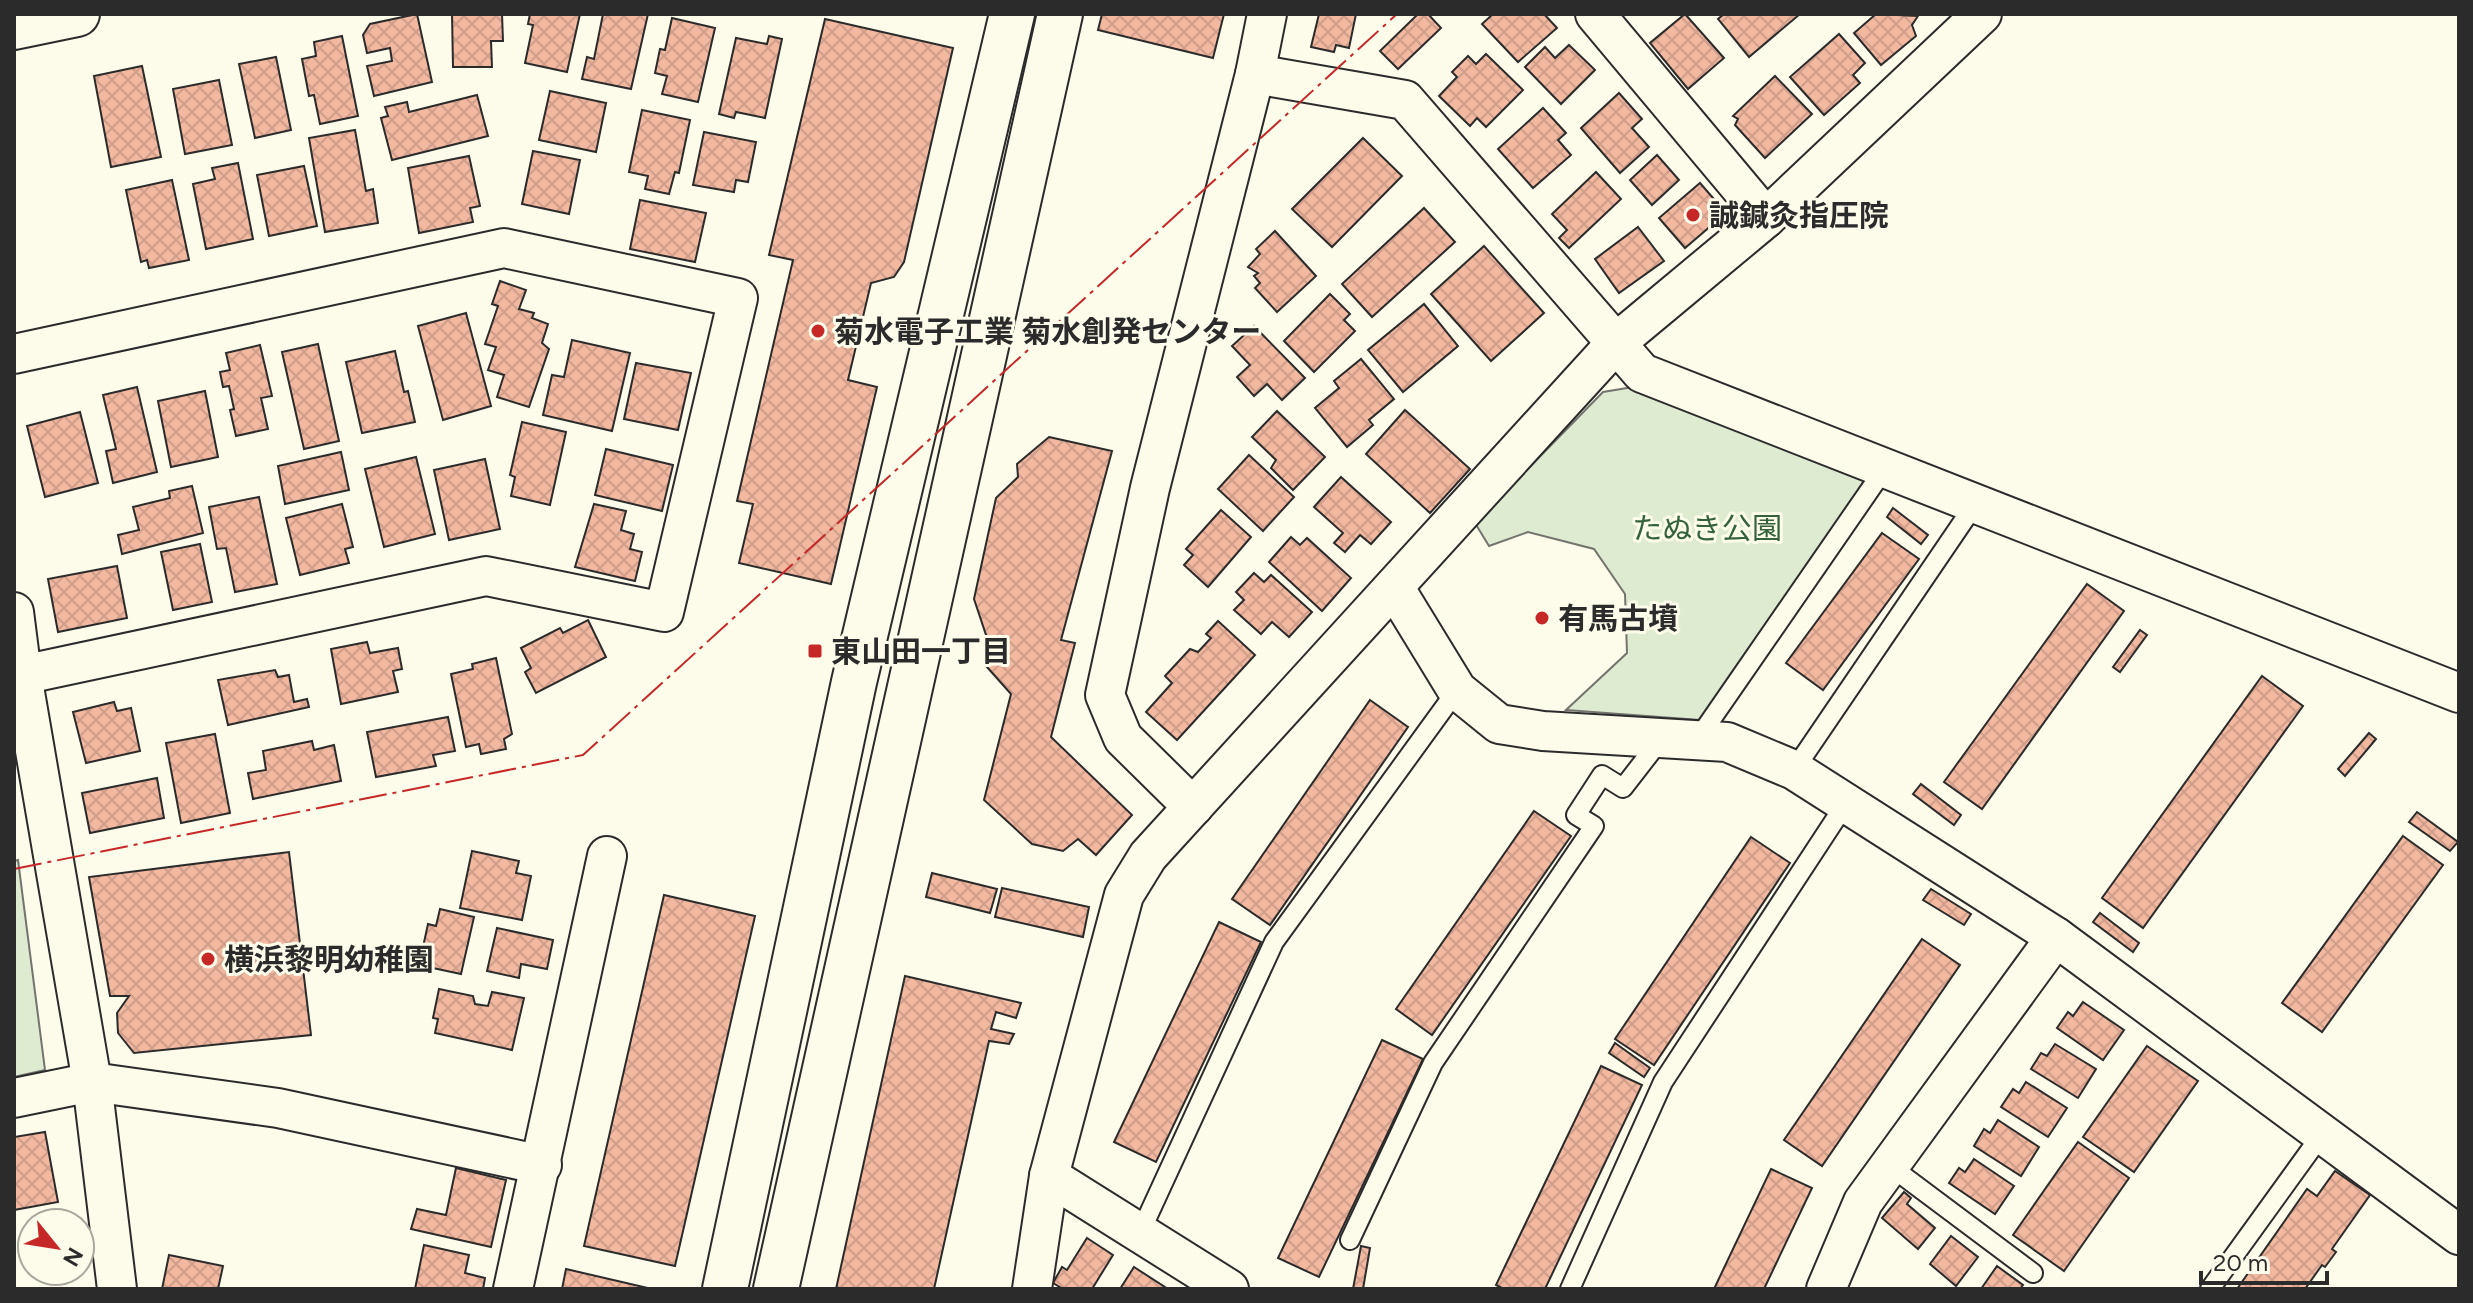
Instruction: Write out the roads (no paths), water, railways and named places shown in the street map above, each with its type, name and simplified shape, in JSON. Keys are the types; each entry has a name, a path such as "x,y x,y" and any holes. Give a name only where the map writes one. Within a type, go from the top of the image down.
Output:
{"street":[{"path":"14,27 77,14"},
{"path":"725,1289 854,682 1012,14"},
{"path":"1193,807 1123,738 1105,695 1150,488 1255,74 1267,14"},
{"path":"1032,1289 1049,1176 1124,895 1148,856 1617,342 1766,218 1982,14"},
{"path":"776,1289 1056,15"},
{"path":"1612,20 1766,218"},
{"path":"1255,74 1405,100 1642,373 2459,693"},
{"path":"14,354 504,248 738,298 664,612 486,576 22,675"},
{"path":"1394,587 1457,690 1499,724 1543,731 1727,742 1794,770 2056,937 2459,1235"},
{"path":"14,612 22,675 92,1082 117,1289"},
{"path":"513,1289 607,856"},
{"path":"1826,1289 1863,1202 2056,937"},
{"path":"14,1098 92,1082 278,1108 542,1165"},
{"path":"1049,1176 1229,1289"}],"lane":[{"path":"1350,1240 1433,1063 1594,826 1576,815 1602,775 1623,788 1679,739 1885,468"},
{"path":"1794,770 1975,504"},
{"path":"1140,1233 1274,942 1457,690"},
{"path":"1570,1289 1663,1082 1846,803"},
{"path":"2210,1289 2322,1134"},
{"path":"1890,1166 2033,1273"}],"place":[{"name":"誠鍼灸指圧院","path":"1693,215"},
{"name":"菊水電子工業 菊水創発センター","path":"818,331"},
{"name":"有馬古墳","path":"1542,618"},
{"name":"東山田一丁目","path":"815,651"},
{"name":"横浜黎明幼稚園","path":"208,959"}],"park label":[{"name":"たぬき公園","path":"1707,528"}]}
